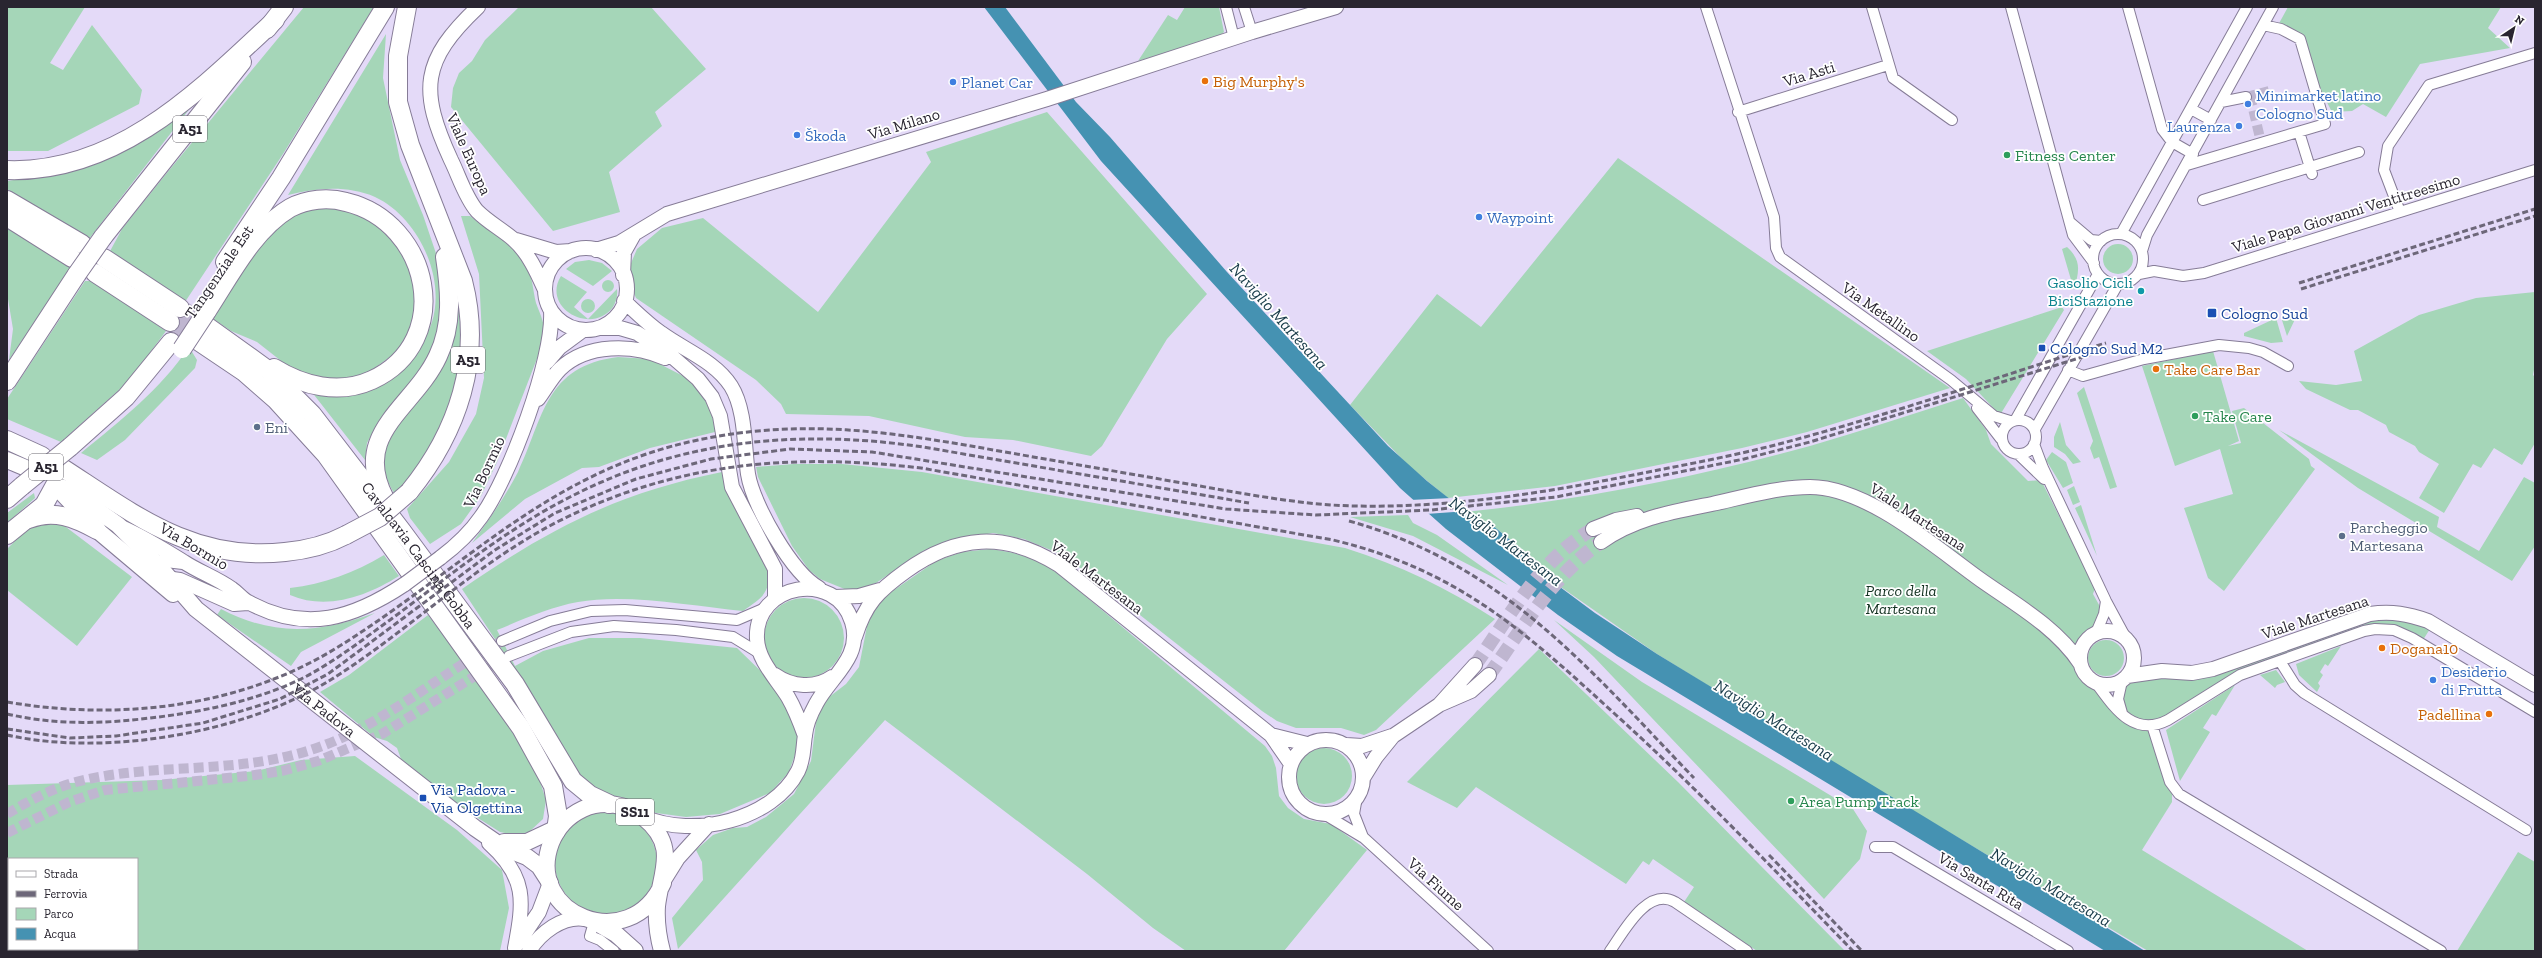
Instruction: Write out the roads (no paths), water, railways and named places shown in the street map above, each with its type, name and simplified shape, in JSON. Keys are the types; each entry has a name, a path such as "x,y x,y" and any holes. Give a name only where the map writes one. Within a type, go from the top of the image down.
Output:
{"highway":[{"name":"Tangenziale Est","path":"7,499 116,407 193,328 281,178 385,7"},
{"name":"A51","path":"64,469 111,501 171,535 200,545 232,552 269,554 302,550 346,535 380,517 409,492 431,463 447,434 459,407 469,354 468,300 463,281 437,219 410,145 398,102 398,56 407,7"},
{"path":"7,170 60,165 92,157 116,146 187,100 280,13"},
{"name":"A51","path":"7,380 77,259 103,237 280,13"},
{"path":"7,200 77,259"},
{"path":"193,328 264,229 290,208 312,201 342,201 361,206 378,215 400,235 419,269 424,308 416,337 395,365 363,384 331,387 298,380 280,372 226,338"},
{"path":"7,217 77,259"},
{"path":"402,531 378,485 374,456 382,432 429,374 445,337 449,315 449,282 437,219"},
{"path":"95,273 175,315 104,258"},
{"name":"Cavalcavia Cascina Gobba","path":"193,328 226,338 268,370 312,414 402,531 515,684 573,781 590,795 609,804"},
{"name":"Cavalcavia Cascina Gobba","path":"193,328 276,400 326,455 516,719 553,786 558,816 558,829"},
{"path":"7,440 42,456"},
{"path":"7,535 29,519 44,505 52,483"},
{"path":"29,519 42,514 56,514 81,521 97,530"}],"main road":[{"name":"Viale Europa","path":"478,7 457,29 435,60 429,83 429,97 440,136 473,206 486,219 514,240 534,265 545,290"},
{"path":"1234,38 1336,7"},
{"name":"Via Milano","path":"596,250 610,247 633,236 650,222 666,214 1047,100 1234,38"},
{"name":"Via Milano","path":"623,275 624,252 633,236"},
{"name":"Viale Europa","path":"514,240 556,252 571,251"},
{"path":"600,328 616,316 624,301 626,288 623,275 613,260 596,250 583,249 571,251 559,259 551,269 545,290 551,311 565,324 583,330 620,328 637,333 668,353 691,373 707,389 718,409 731,483 773,564 777,579 770,603 757,627 759,653 789,698 804,736"},
{"path":"624,301 661,333 708,363 729,383 739,406 748,475 754,493 794,567 804,578 828,594 850,617 854,642 849,658 816,705 804,736 800,768 782,794 758,810 709,824 680,825 659,823 640,815"},
{"name":"Via Bormio","path":"118,525 164,548 183,562 232,588 248,602 278,616 323,619 360,610 405,584 440,558 469,533 486,512 504,475 544,368 552,328 551,311"},
{"name":"Via Bormio","path":"544,368 560,347 583,330"},
{"path":"527,414 560,369 586,354 621,347 638,348 672,361 691,373"},
{"path":"7,460 26,468"},
{"name":"Via Padova","path":"52,483 69,490 118,525 154,570"},
{"name":"Via Padova","path":"52,483 97,530 154,570 169,578 193,606 480,832 504,848 527,857 539,866 550,883"},
{"name":"Viale Martesana","path":"1593,528 1616,520 1654,516 1794,488 1819,487 1844,492 1861,499 1898,521 2051,630 2080,663"},
{"name":"Viale Martesana","path":"1601,542 1624,528 1654,516"},
{"name":"Viale Martesana","path":"828,594 859,596 880,590 928,557 946,548 983,541 1022,546 1058,565 1271,735 1291,764"},
{"path":"183,562 166,560 154,570 175,596 193,606"},
{"name":"Via Bormio","path":"169,578 199,587 234,604 248,602"},
{"path":"770,603 796,588 828,594"},
{"name":"Viale Martesana","path":"854,642 859,624 880,590"},
{"name":"Viale Martesana","path":"2124,678 2162,671 2192,673 2213,669 2370,614 2392,612 2410,615 2428,621 2535,685"},
{"name":"Viale Martesana","path":"2051,630 2075,637 2094,634"},
{"path":"2115,632 2127,640 2133,653 2133,662 2124,678 2109,685 2096,683 2086,675 2080,663 2081,649 2094,634 2115,632"},
{"name":"Viale Martesana","path":"2133,653 2162,671"},
{"path":"1439,705 1475,665"},
{"path":"770,670 785,681 803,685 821,683 837,674"},
{"path":"1393,736 1376,757 1363,778 1357,797 1342,810 1324,814 1306,808 1297,799 1289,782 1291,764 1297,753 1307,744 1331,740 1346,745 1362,746 1393,736 1439,705 1462,696 1480,685 1489,675"},
{"name":"Viale Martesana","path":"1271,735 1307,744"},
{"path":"1346,745 1359,761 1363,778"},
{"name":"SS11","path":"636,951 616,934 590,926 566,908 550,883 547,860 550,845 558,829 572,815 586,808 609,804 625,807 640,815 653,826 661,841 666,858 663,883 658,902 657,925 662,951"},
{"path":"663,883 678,858 709,824"},
{"name":"Via Padova","path":"480,832 507,842 521,843 558,829"},
{"path":"480,832 505,859 518,882 522,907 519,950"},
{"path":"519,950 539,912 550,883"},
{"name":"SS11","path":"590,926 613,923 632,918 654,900 663,883"},
{"path":"519,950 545,930 570,920 590,926"}],"street":[{"path":"1226,7 1234,38"},
{"path":"1244,7 1252,32"},
{"path":"1706,7 1738,112"},
{"path":"1872,7 1893,78 1952,120"},
{"path":"2010,7 2077,242 2094,263 2098,274 2109,282 2118,284 2035,430 2034,444 2106,601 2127,640"},
{"path":"2128,7 2162,129 2172,142 2193,154"},
{"path":"2094,263 2094,252 2101,241 2108,236 2121,234 2248,7"},
{"path":"2138,274 2147,234 2187,165 2273,7"},
{"path":"2187,165 2261,141 2326,124 2300,39 2281,29 2263,25"},
{"path":"2400,212 2384,170 2388,146 2429,85 2535,53"},
{"name":"Via Asti","path":"1738,112 1888,65"},
{"path":"2221,102 2246,97"},
{"path":"2191,109 2211,120"},
{"name":"Via Metallino","path":"1738,112 1774,218 1777,252 1785,262 1952,380 1969,396 1997,418 2013,420"},
{"path":"2299,132 2311,171"},
{"path":"2203,200 2311,171 2359,152"},
{"name":"Viale Papa Giovanni Ventitreesimo","path":"2118,284 2130,282 2138,274 2154,271 2183,276 2204,273 2535,170"},
{"path":"2071,223 2091,240 2101,241"},
{"name":"Viale Papa Giovanni Ventitreesimo","path":"2121,234 2135,240 2143,255 2154,268 2164,272"},
{"path":"2053,488 2018,454 2007,450 2001,439 2003,429 2013,420 2098,274"},
{"path":"2068,370 2082,376 2144,359 2219,345 2250,348 2263,352 2288,366"},
{"name":"Via Metallino","path":"1969,396 2001,439"},
{"path":"2013,420 2028,422 2035,430"},
{"path":"2018,454 2027,452 2034,444"},
{"path":"2094,634 2104,614 2106,601"},
{"path":"502,641 554,620 591,611 620,610 737,620 770,603"},
{"path":"509,656 571,632 614,626 676,630 733,637 759,653"},
{"name":"Viale Martesana","path":"2096,683 2124,717 2140,724 2152,724 2168,720 2240,675 2364,631 2394,630 2412,638 2535,712"},
{"name":"Viale Martesana","path":"2280,661 2295,685 2304,694 2526,830"},
{"path":"2124,678 2118,699 2124,717"},
{"path":"2152,724 2170,782 2179,794 2441,951"},
{"name":"Via Fiume","path":"1357,797 1354,814 1364,838"},
{"name":"Via Fiume","path":"1324,814 1364,838 1488,951"},
{"name":"Via Santa Rita","path":"1876,847 1888,845 1895,848 2068,951"},
{"path":"1610,951 1641,909 1654,900 1672,900 1747,951"},
{"path":"590,926 600,940 614,951"}],"water":[{"name":"Naviglio Martesana","path":"984,7 1005,7 1076,102 1110,137 1227,272 1388,446 1427,481 1484,526 1492,525 1525,552 1521,558 1595,613 1657,654 2145,951 2105,951 1617,656 1558,615 1446,529 1400,488 1101,161"}],"tunnel":[{"path":"2246,97 2269,91"},
{"path":"2250,96 2260,138"},
{"path":"180,308 204,324"},
{"path":"170,322 195,339"},
{"path":"1475,665 1514,608 1542,572 1574,541 1593,529"},
{"path":"1489,675 1553,586 1584,555 1601,542"},
{"path":"7,814 55,789 72,783 128,773 213,767 269,760 297,754 325,745 352,733 377,719 451,671 502,641"},
{"path":"7,833 69,802 105,790 248,776 282,771 318,761 382,734 502,659"}],"railway":[{"path":"2299,283 2535,209"},
{"path":"2301,289 2535,216"},
{"path":"7,702 49,708 92,710 135,709 177,704 219,696 261,684 300,668 338,647 383,618 466,556 508,527 551,499 596,475 645,455 698,440 738,433 777,430 852,430 965,445 1282,500 1354,506 1423,505 1560,489 1760,449 1820,433 1902,408 2106,343"},
{"path":"7,729 70,738 116,736 203,723 280,699 328,674 495,550 555,513 636,479 711,459 790,449 872,452 1226,509 1316,515 1431,510 1556,497 1744,459 1810,442 2108,349"},
{"path":"7,714 25,718 61,722 114,721 150,718 209,709 267,693 303,678 337,658 477,555 546,510 612,477 655,462 698,451 742,444 787,440 832,439 877,442 923,447 1249,503"},
{"path":"7,735 46,741 87,743 131,741 174,736 259,714 297,698 332,679 389,640 471,577 529,538 559,521 603,501 647,486 691,474 736,467 781,463 827,462 921,468 1333,540 1377,553 1417,568 1453,586 1487,607 1551,656 1647,743 1766,861 1853,951"},
{"path":"1349,521 1404,540 1453,564 1498,592 1539,624 1578,659 1617,697 1694,778"},
{"path":"1769,855 1862,951"}],"place":[{"name":"Big Murphy's","path":"1205,81"},
{"name":"Planet Car","path":"953,82"},
{"name":"Minimarket latino Cologno Sud","path":"2248,104"},
{"name":"Laurenza","path":"2239,126"},
{"name":"Škoda","path":"797,135"},
{"name":"Fitness Center","path":"2007,155"},
{"name":"Waypoint","path":"1479,217"},
{"name":"Gasolio Cicli BiciStazione","path":"2141,291"},
{"name":"Cologno Sud","path":"2212,313"},
{"name":"Cologno Sud M2","path":"2042,348"},
{"name":"Take Care Bar","path":"2156,369"},
{"name":"Take Care","path":"2195,416"},
{"name":"Eni","path":"257,427"},
{"name":"Parcheggio Martesana","path":"2342,536"},
{"name":"Dogana10","path":"2382,648"},
{"name":"Desiderio di Frutta","path":"2433,680"},
{"name":"Padellina","path":"2489,714"},
{"name":"Via Padova - Via Olgettina","path":"423,798"},
{"name":"Area Pump Track","path":"1791,801"}],"park label":[{"name":"Parco della Martesana","path":"1901,599"}]}
